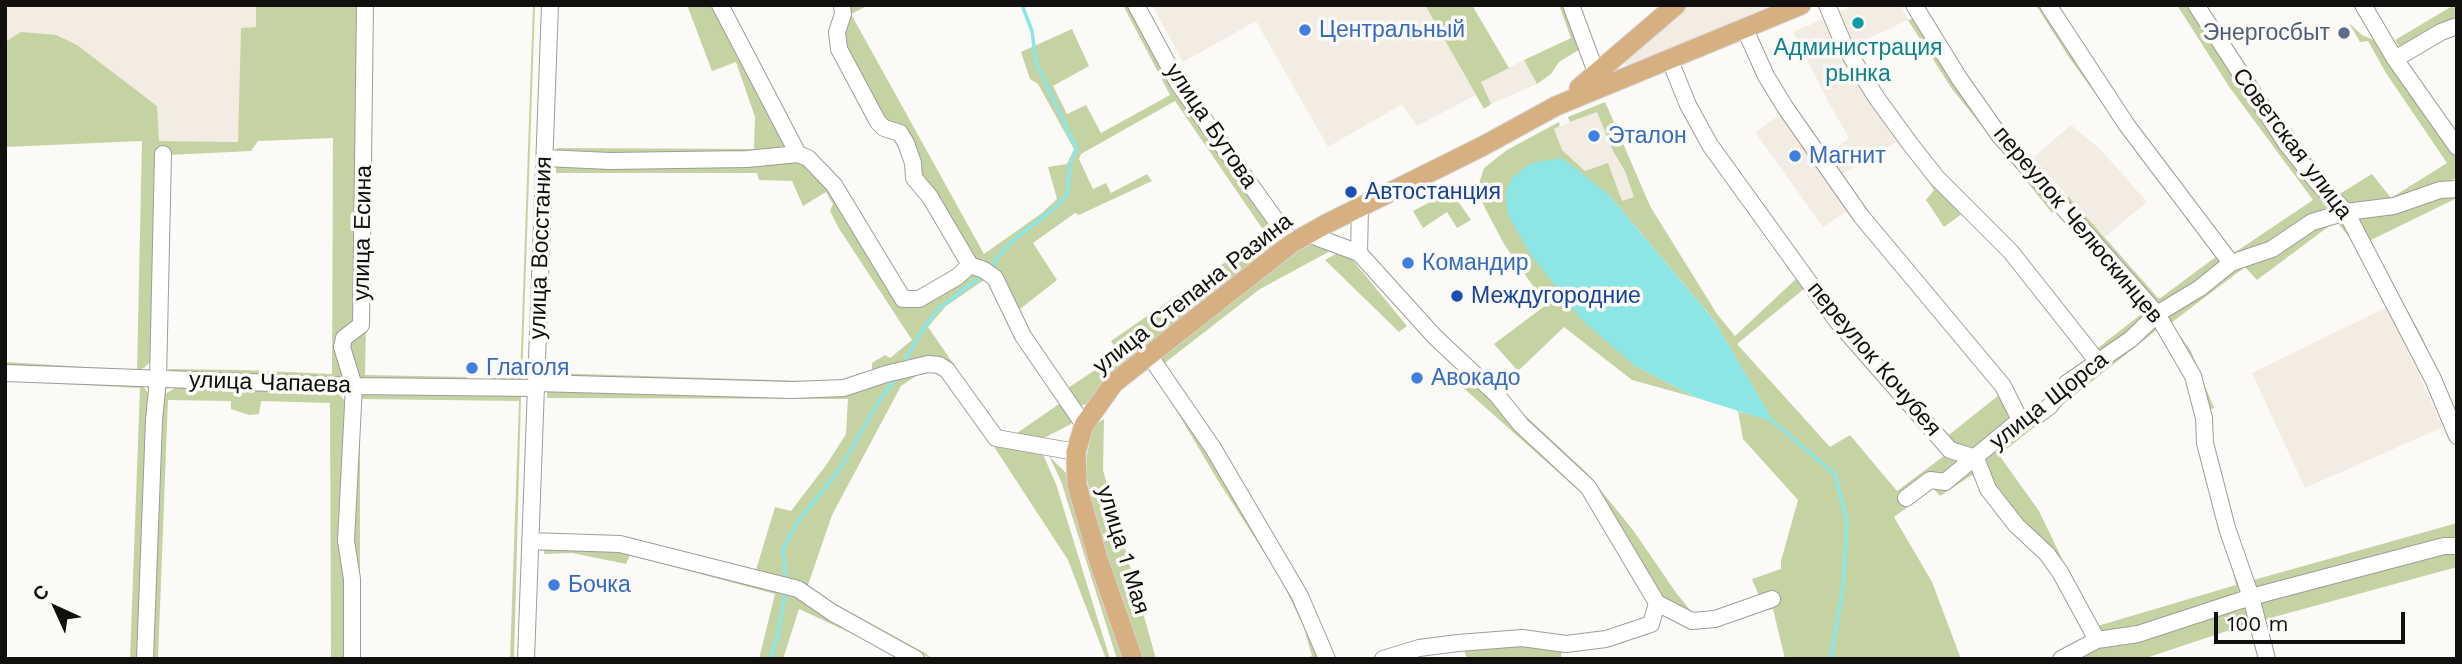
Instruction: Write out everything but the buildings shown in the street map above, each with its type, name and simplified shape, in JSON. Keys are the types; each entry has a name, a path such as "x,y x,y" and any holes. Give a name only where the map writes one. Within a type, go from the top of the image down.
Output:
{"main road":[{"name":"улица Степана Разина","path":"1556,106 1597,75 1676,5"},
{"name":"улица Степана Разина","path":"1076,452 1084,425 1114,383 1300,239 1556,106 1801,5"},
{"name":"улица 1 Мая","path":"1076,452 1077,485 1085,516 1133,659"}],"street":[{"name":"улица Есина","path":"352,659 352,579 346,541 354,386 342,347 344,338 361,325 365,5"},
{"name":"улица Восстания","path":"526,659 550,5"},
{"path":"720,5 798,154"},
{"path":"842,5 843,14 837,32 839,48 878,122 884,128 900,133 913,163 914,178 930,197 970,265 995,278 1023,336 1084,425"},
{"name":"улица Бутова","path":"1136,5 1178,83 1300,239"},
{"path":"1572,5 1597,75"},
{"path":"1827,5 1850,55 1911,145 1937,178 1976,214 2011,252 2098,362"},
{"name":"переулок Челюскинцев","path":"1914,5 1959,78 1999,135 2157,314 2193,376 2204,418 2205,443 2227,528 2251,597 2267,659"},
{"path":"2048,5 2126,124 2231,263"},
{"name":"Советская улица","path":"2196,5 2286,143 2346,212 2433,379 2457,436"},
{"path":"2363,5 2395,59 2457,147"},
{"path":"2395,59 2441,32 2457,26"},
{"path":"1744,27 1766,76 1792,118 1861,216 2003,386 2020,420"},
{"name":"переулок Кочубея","path":"1669,58 1688,105 1710,145 1837,321 1950,450 1976,458"},
{"path":"145,659 154,420 158,380 163,154"},
{"path":"545,158 610,161 798,154 807,159 834,186 903,299 919,299 957,277 970,265"},
{"name":"улица Щорса","path":"1906,498 1930,480 1945,482 2020,420 2035,417 2050,406 2067,383 2131,338 2157,314 2200,289 2231,263 2272,250 2312,222 2346,212 2395,206 2441,190 2457,188"},
{"path":"1359,253 1360,208"},
{"path":"1300,239 1359,253 1435,337 1497,395 1521,425 1588,487 1657,603 1692,621 1716,619 1772,599"},
{"path":"1149,355 1213,448 1300,596 1327,659"},
{"name":"улица Чапаева","path":"5,373 354,386 818,389 844,388 928,364 939,365 947,370 996,438 1076,452"},
{"path":"1976,458 1988,489 2016,525 2047,554 2060,572 2097,640"},
{"path":"530,541 620,544 798,589 833,613 916,659"},
{"path":"2061,659 2097,640 2138,634 2251,597 2444,546 2457,545"},
{"path":"1383,659 1419,648 1461,651 1522,638 1566,644 1606,639 1651,624 1657,603"}],"shaded area":[{"path":"5,5 348,5 349,137 238,142 159,141 5,42"},
{"path":"1425,5 1476,95 1417,126 1402,104 1328,147 1256,21 1183,62 1153,7"},
{"path":"1687,5 1770,5 1628,70 1623,60"},
{"path":"1855,5 1901,5 1908,20 1852,46 1837,13"},
{"path":"1828,17 1900,140 1839,176 1824,156 1849,138 1793,32"},
{"path":"1524,60 1537,84 1491,104 1480,82"},
{"path":"1608,107 1650,206 1627,217 1609,195 1562,158 1551,130"},
{"path":"1782,114 1850,209 1823,227 1755,132"},
{"path":"2071,125 2101,150 2147,202 2105,237 2033,158"},
{"path":"2387,307 2443,427 2305,488 2252,373"}],"green space":[{"path":"256,5 361,5 356,323 346,328 346,380 173,372 167,369 332,374 333,138 258,141 251,151 170,155 151,361 144,368 137,370 142,141 5,147 5,42 21,32 56,35 77,45 157,106 159,141 238,142 241,28 256,27"},
{"path":"533,5 522,381 488,381 487,378 520,378"},
{"path":"687,5 716,5 791,151 607,155 557,152 557,148 754,149 755,117 736,62 712,71"},
{"path":"846,5 869,5 851,14 984,254 1042,213 1057,199 1048,167 1067,164 1074,149 1038,84 1030,79 1021,52 1072,29 1089,66 1053,86 1067,114 1086,105 1101,133 1170,95 1123,5 1129,5 1175,90 1268,223 1272,237 1271,247 1264,257 1092,403 1078,406 1065,390 1119,354 1111,341 1266,234 1175,101 1081,154 1079,159 1093,189 1106,183 1111,193 1147,174 1152,181 1079,215 1075,213 1033,243 1057,280 1015,313 973,260 842,48"},
{"path":"1425,5 1472,5 1509,68 1481,82 1491,104 1484,109"},
{"path":"1559,5 1566,5 1582,48 1559,62 1551,74 1537,84 1524,60 1571,38"},
{"path":"2036,5 2044,5 2227,261 2158,309 2066,202 2068,196 2159,299 2217,256 2068,56"},
{"path":"2177,5 2190,5 2336,208 2270,246 2233,258 2132,127 2234,253 2313,200 2230,88"},
{"path":"2457,5 2457,23 2402,51 2395,40"},
{"path":"2210,15 2287,129 2291,127 2336,196 2321,182"},
{"path":"1917,18 1956,82 2152,315 2099,357 2094,351 2144,312 2058,209 2052,213 1952,89 1908,20"},
{"path":"2349,23 2362,35 2378,42 2457,156 2457,178 2394,203 2349,208 2336,196 2372,174 2391,198 2447,163 2386,73 2368,41 2360,42"},
{"path":"1605,102 1650,206 1717,314 1735,336 1798,277 1805,288 1737,344 1830,447 1850,435 1897,491 1948,453 1968,459 1932,484 1975,465 1982,489 1972,475 1940,496 1933,488 1894,517 1932,582 1961,659 1785,659 1773,609 1720,621 1759,596 1752,579 1781,569 1798,500 1743,439 1738,411 1773,421 1713,319 1609,195 1635,366 1697,398 1632,380 1564,327 1518,371 1494,344 1546,305 1504,244 1486,210 1477,190 1484,168 1507,150 1559,122 1560,126 1554,129 1562,150 1585,171 1608,163 1622,201 1634,197 1625,171 1613,151 1597,112 1570,122 1568,117"},
{"path":"1900,140 1967,210 1944,227 1926,200 1934,190"},
{"path":"795,158 807,164 831,187 899,303 920,304 973,272 981,271 993,281 1001,298 987,278 946,306 928,327 1000,431 953,367 940,359 931,357 872,372 872,363 885,355 890,358 912,340 838,227 830,211 833,204 826,192 803,206 792,181 759,180 757,173 556,173 556,163 747,163"},
{"path":"1451,191 1471,220 1457,228 1447,212 1423,228 1413,211"},
{"path":"2457,192 2457,198 2369,241 2420,333 2457,412 2457,429 2353,219"},
{"path":"2346,217 2426,375 2423,380 2358,248 2336,221 2257,280 2245,267 2171,323 2191,351 2214,408 2208,410 2162,315 2228,270 2315,226"},
{"path":"1308,242 1334,249 1260,289 1162,365 1158,359"},
{"path":"1341,251 1351,258 1407,326 1399,332 1325,260"},
{"path":"1003,302 1021,338 1074,412 1071,424 1046,437 1014,435 1062,402 1007,320"},
{"path":"1938,319 1999,389 2009,410 2007,427 1982,446 1971,449 1955,446 1945,438 1999,395"},
{"path":"2156,324 2158,329 1999,455 2039,511 2066,567 2020,521 1994,485 1984,463 1988,455 2070,386"},
{"path":"366,328 365,375 468,377 464,381 358,381 348,340"},
{"path":"5,362 137,370 5,366"},
{"path":"928,368 901,386 832,515 807,588 932,659 835,609 793,580 756,570 775,507 791,511 846,434 848,399 547,398 547,388 788,394"},
{"path":"1461,368 1584,489 1587,498 1450,376 1438,371"},
{"path":"549,373 838,382 788,385 549,378"},
{"path":"1156,376 1212,455 1296,598 1317,654 1316,659 1306,659 1312,656 1304,628 1280,577 1217,479"},
{"path":"5,378 142,385 148,393 150,406 140,659 130,659 140,388 5,381"},
{"path":"183,387 338,392 344,400 347,407 347,659 331,659 330,403 261,401 259,414 249,415 231,409 231,401 168,400 158,659 149,659 159,403 165,394"},
{"path":"1499,391 1586,472 1633,530 1696,617 1660,598 1591,484 1525,422"},
{"path":"357,394 521,396 514,659 510,659 519,401 360,399 360,644 351,541"},
{"path":"1104,419 1103,470 1156,659 1141,659 1095,518 1086,474 1087,454 1094,425"},
{"path":"991,442 1042,452 1056,484 1110,659 1106,659 1068,560"},
{"path":"1049,456 1074,481 1126,659 1117,659 1061,481"},
{"path":"2457,523 2457,543 2257,592 2250,581"},
{"path":"544,545 622,549 795,594 881,647 799,609 783,659 759,659 775,594 630,555 626,564 572,553 544,554"},
{"path":"2226,545 2242,590 2239,596 2138,629 2101,634 2094,627 2236,585"},
{"path":"2457,548 2457,567 2263,620 2256,602"},
{"path":"2247,604 2251,623 2143,659 2070,659 2100,645"},
{"path":"1522,641 1562,646 1561,659 1467,659 1463,646"}],"water":[{"path":"1562,158 1609,195 1713,319 1774,422 1697,398 1635,366 1583,321 1531,255 1508,215 1505,193 1512,178 1524,168 1536,162"}],"waterway":[{"path":"990,269 998,256 1016,238 1056,207 1067,194 1071,161 1077,149 1036,63 1032,31 1022,5"},
{"path":"902,366 937,310 984,274"},
{"path":"786,582 783,549 797,523 840,469 877,404 895,379"},
{"path":"1770,419 1835,474 1847,522 1843,588 1831,657 1839,659"},
{"path":"770,659 777,639 786,589"}],"place":[{"name":"Администрация рынка","path":"1858,23"},
{"name":"Центральный","path":"1305,30"},
{"name":"Энергосбыт","path":"2344,33"},
{"name":"Эталон","path":"1594,136"},
{"name":"Магнит","path":"1795,156"},
{"name":"Автостанция","path":"1351,192"},
{"name":"Командир","path":"1408,263"},
{"name":"Междугородние","path":"1457,296"},
{"name":"Глаголя","path":"472,368"},
{"name":"Авокадо","path":"1417,378"},
{"name":"Бочка","path":"554,585"}]}
